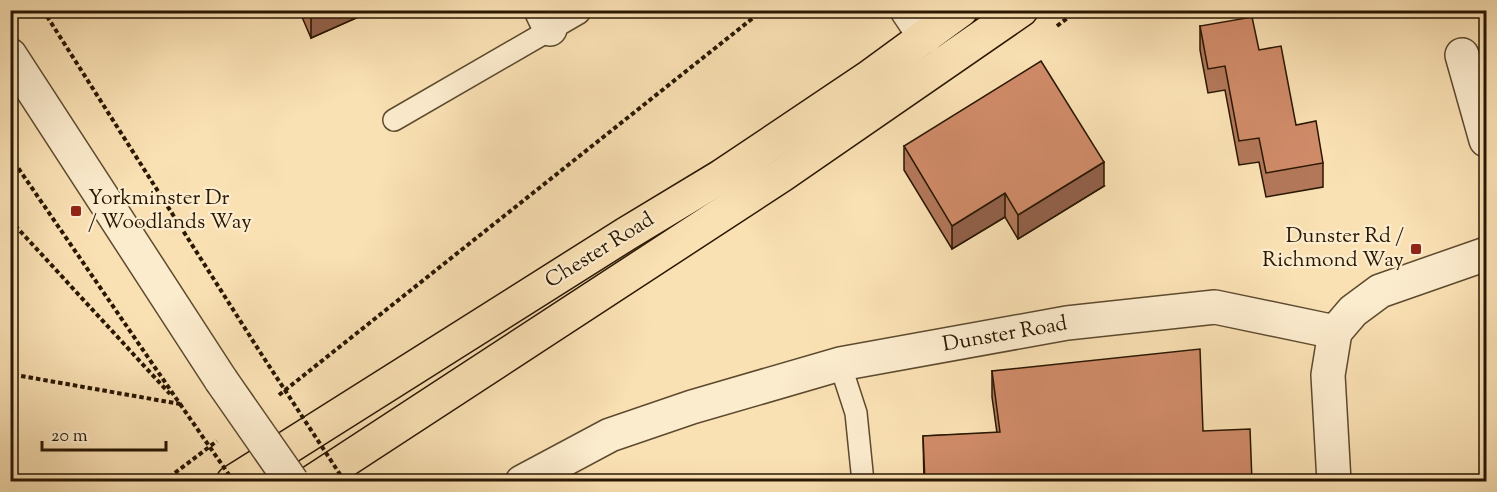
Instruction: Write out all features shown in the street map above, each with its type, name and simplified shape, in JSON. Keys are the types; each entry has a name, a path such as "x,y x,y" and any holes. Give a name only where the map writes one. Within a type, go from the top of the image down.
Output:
{"highway":[{"name":"Chester Road","path":"234,482 626,234 722,176 868,78 961,10"},
{"name":"Chester Road","path":"312,482 782,175 1020,10"}],"street":[{"path":"907,10 925,37"},
{"path":"10,54 221,380 292,482"},
{"path":"1462,55 1486,140"},
{"path":"1334,482 1328,375 1335,332 1353,311 1380,291 1486,254"},
{"name":"Dunster Road","path":"522,482 610,435 692,407 840,364 1067,323 1215,307 1335,332"}],"lane":[{"path":"394,120 546,20 579,13"},
{"path":"840,364 856,413 863,482"}],"path":[{"path":"43,10 345,482"},
{"path":"275,397 763,10"},
{"path":"10,156 234,482"},
{"path":"10,220 180,404"},
{"path":"10,374 180,404"},
{"path":"163,482 219,439"}],"building":[{"path":"310,10 320,10 311,15"},
{"path":"1252,17 1259,50 1281,46 1296,125 1316,121 1323,163 1266,173 1259,138 1239,141 1225,66 1208,69 1200,26"},
{"path":"1041,61 1104,162 1018,215 1005,193 952,226 904,146"},
{"path":"1200,349 1203,431 1250,429 1252,482 925,482 923,436 1000,432 992,371"}],"place":[{"name":"Yorkminster Dr / Woodlands Way","path":"76,211"},
{"name":"Dunster Rd / Richmond Way","path":"1416,249"}]}
